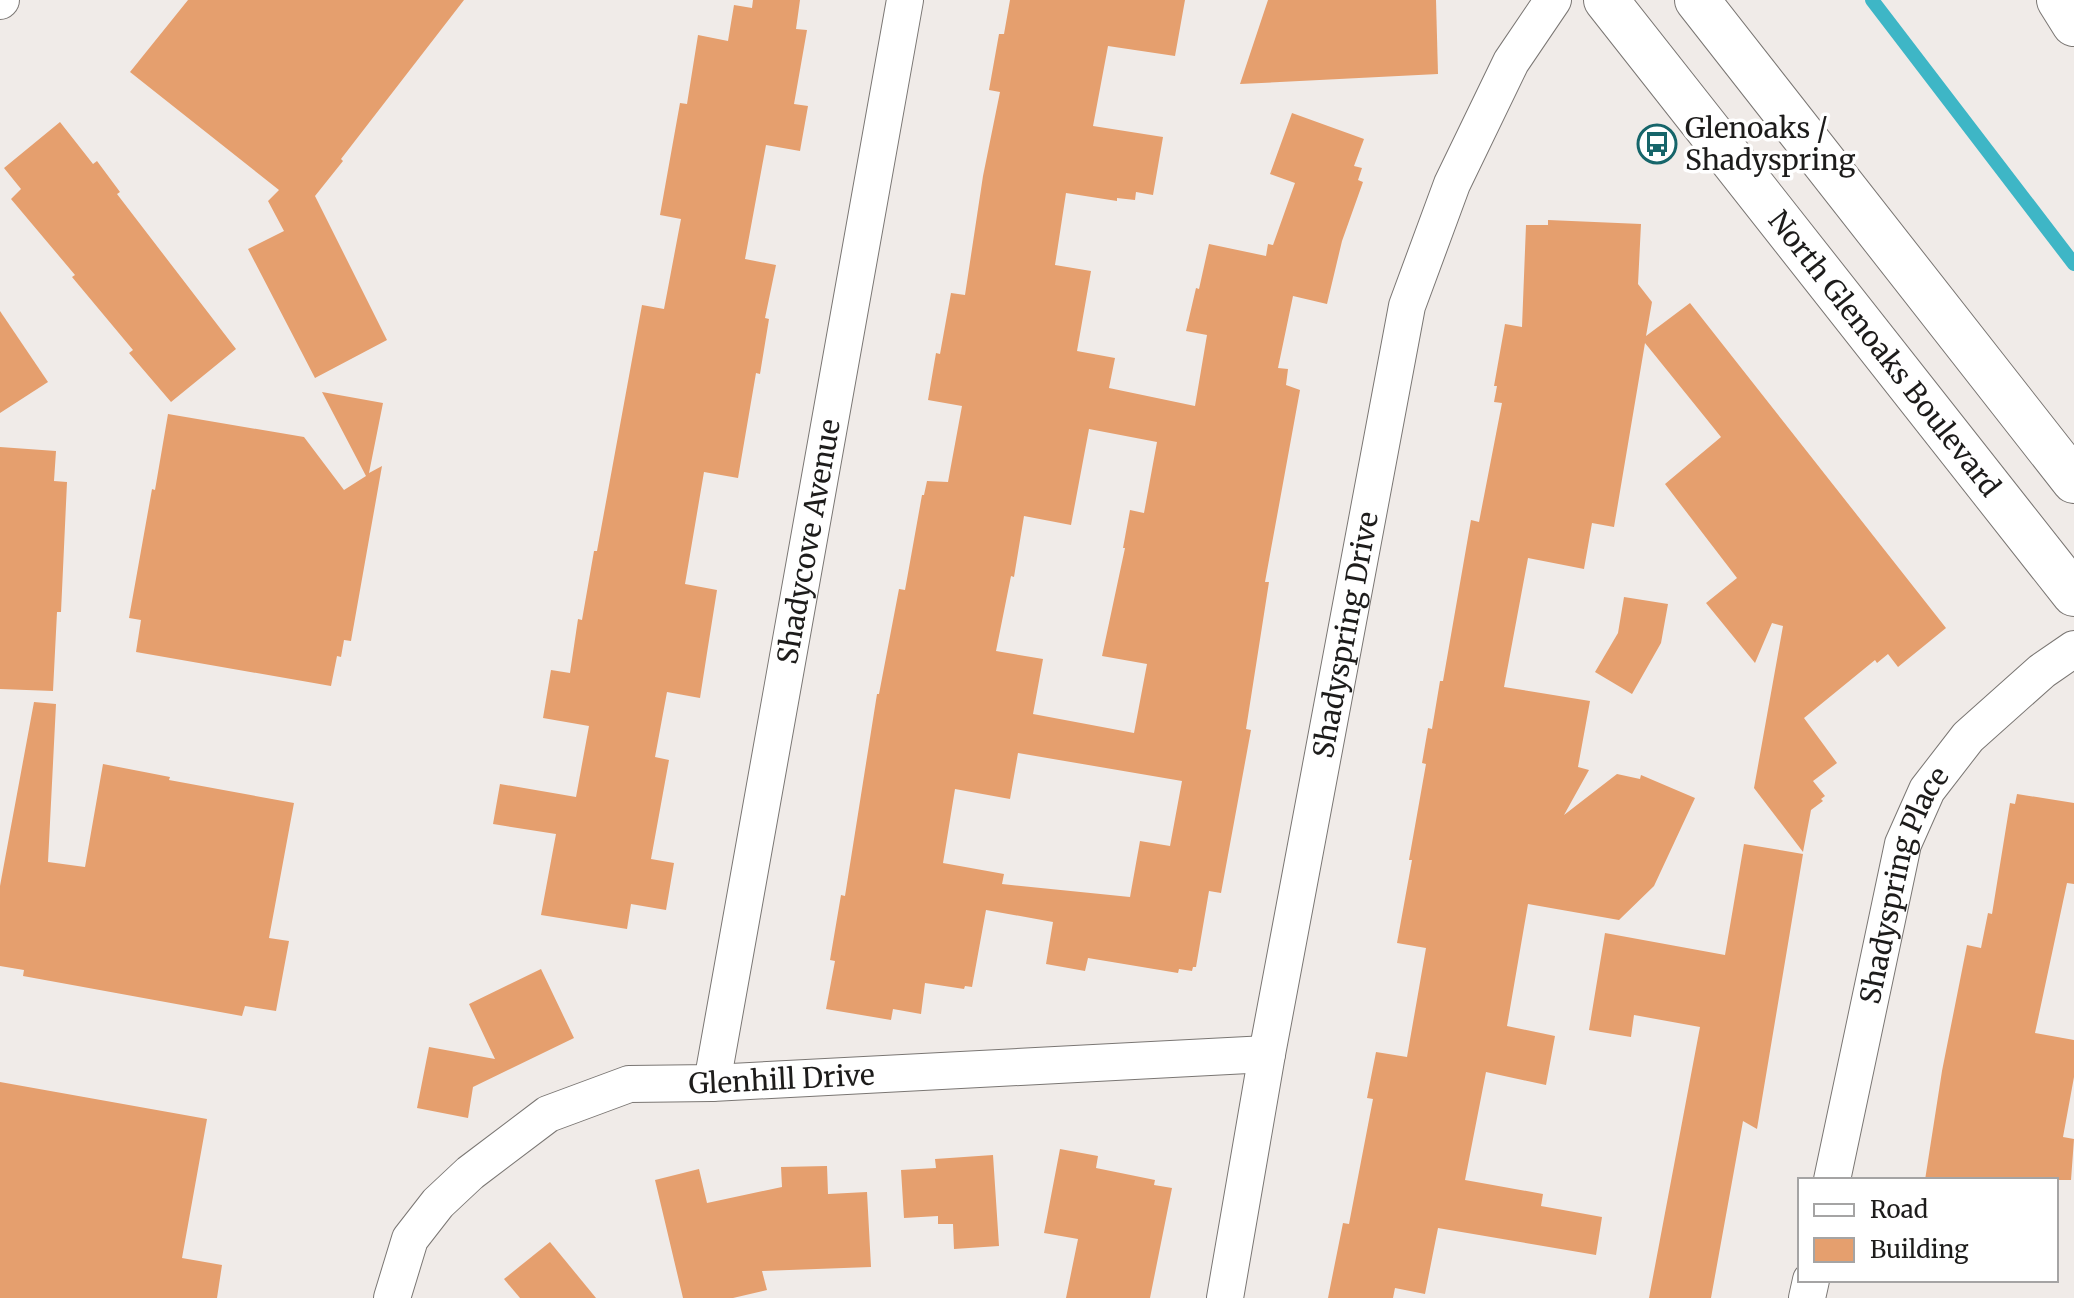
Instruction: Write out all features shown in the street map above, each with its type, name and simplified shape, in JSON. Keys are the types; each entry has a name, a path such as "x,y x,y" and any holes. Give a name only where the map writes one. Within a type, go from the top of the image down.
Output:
{"main road":[{"name":"North Glenoaks Boulevard","path":"1606,0 2074,594"},
{"path":"1697,0 2074,481"},
{"path":"2059,0 2074,24"}],"street":[{"name":"Shadycove Avenue","path":"712,1083 905,0"},
{"name":"Shadyspring Drive","path":"1225,1298 1267,1054 1407,306 1452,184 1511,62 1553,0"},
{"name":"Shadyspring Place","path":"1832,1178 1903,844 1927,790 1968,737 2042,671 2074,649"},
{"name":"Glenhill Drive","path":"392,1298 410,1239 438,1203 470,1173 548,1114 629,1084 712,1083 1267,1054"}],"building":[{"path":"188,0 464,0 315,196 387,340 315,378 248,249 284,231 268,201 279,190 130,72"},
{"path":"753,0 800,0 796,29 807,30 794,104 808,106 800,151 766,145 745,259 776,265 765,318 769,319 760,374 756,373 738,478 704,472 685,584 717,590 700,698 667,692 655,757 669,760 651,859 674,863 666,910 631,904 627,929 541,915 556,834 493,824 500,784 576,797 589,726 543,718 551,670 570,673 578,619 582,620 594,551 597,551 642,305 664,309 681,219 660,215 680,103 687,104 698,35 728,41 734,5 752,8"},
{"path":"1010,0 1185,0 1175,56 1108,46 1093,126 1163,137 1153,195 1136,192 1135,200 1117,198 1117,201 1066,193 1055,265 1091,271 1077,351 1115,358 1109,388 1195,406 1207,335 1186,331 1209,244 1266,256 1268,244 1273,245 1295,183 1270,174 1292,113 1364,139 1354,166 1362,168 1358,180 1363,182 1342,241 1327,304 1293,296 1278,368 1288,369 1286,385 1300,390 1265,582 1269,582 1246,729 1251,730 1221,893 1209,891 1196,967 1192,971 1179,969 1178,973 1088,958 1085,971 1046,964 1053,922 986,910 972,987 965,986 964,989 925,983 921,1014 893,1009 891,1020 826,1009 835,961 830,960 841,895 845,896 877,694 899,589 905,590 922,495 927,481 948,482 962,406 928,400 951,293 965,295 983,176 1000,92 989,90 999,34 1004,34","holes":["1089,429 1157,442 1144,513 1130,510 1102,656 1147,664 1134,733 1033,714 1043,659 996,651 1011,576 1014,577 1024,516 1071,525","1018,753 1182,781 1170,846 1140,841 1130,897 1002,884 1004,874 943,863 955,789 1010,799"]},
{"path":"1268,0 1436,0 1438,74 1240,84"},
{"path":"60,122 93,164 97,161 120,192 117,194 236,349 171,402 129,353 133,350 72,277 75,275 11,199 21,189 4,168"},
{"path":"1548,220 1641,224 1638,284 1652,302 1646,336 1690,303 1946,628 1898,667 1888,654 1877,663 1875,660 1804,718 1837,763 1813,781 1825,796 1811,810 1803,852 1754,788 1783,626 1772,623 1755,663 1706,603 1737,578 1665,484 1721,437 1645,343 1614,527 1592,523 1584,569 1528,558 1504,687 1590,701 1578,767 1589,770 1564,815 1617,774 1640,779 1641,775 1695,798 1654,886 1619,920 1528,904 1507,1026 1555,1036 1546,1085 1486,1072 1465,1180 1543,1194 1541,1206 1602,1217 1596,1255 1438,1228 1425,1294 1395,1288 1393,1298 1328,1298 1343,1223 1349,1224 1373,1099 1367,1098 1376,1052 1407,1057 1426,948 1397,943 1426,764 1422,763 1428,728 1432,729 1440,681 1443,681 1471,520 1479,522 1502,403 1494,402 1497,386 1494,386 1505,324 1522,327 1526,225 1548,225"},
{"path":"0,311 48,382 0,413"},
{"path":"322,392 383,403 369,473 382,466 351,641 344,640 331,686 136,652 141,620 129,618 168,414 304,437 344,490 366,476"},
{"path":"0,447 56,451 54,481 67,482 61,612 57,612 53,691 0,689"},
{"path":"1624,597 1668,604 1661,643 1632,694 1595,672 1618,633"},
{"path":"34,702 56,704 48,862 85,867 103,764 170,777 169,780 294,803 269,938 289,941 276,1011 245,1006 242,1016 23,976 24,970 0,966 0,886"},
{"path":"2017,794 2074,803 2074,884 2067,883 2035,1033 2074,1040 2074,1077 2063,1137 2074,1139 2071,1180 1925,1178 1942,1071 1967,945 1981,948 1988,913 1992,914 2010,803 2015,804"},
{"path":"1744,844 1803,854 1757,1129 1743,1121 1711,1298 1649,1298 1700,1027 1634,1015 1631,1037 1589,1030 1605,933 1725,955"},
{"path":"541,969 574,1038 473,1087 468,1118 417,1108 429,1047 495,1059 469,1004"},
{"path":"0,1082 207,1119 182,1258 222,1265 217,1298 0,1298"},
{"path":"1060,1149 1098,1156 1096,1168 1155,1180 1154,1185 1172,1188 1150,1298 1066,1298 1078,1239 1044,1233"},
{"path":"993,1155 999,1246 954,1249 953,1224 938,1224 938,1216 904,1218 901,1170 936,1168 935,1159"},
{"path":"827,1166 828,1194 867,1192 871,1267 762,1271 767,1290 733,1298 683,1298 655,1180 699,1169 707,1203 782,1187 781,1167"},
{"path":"550,1242 596,1298 520,1298 504,1279"}],"waterway":[{"path":"1872,0 2074,264"}],"place":[{"name":"Glenoaks / Shadyspring","path":"1657,144"}]}
